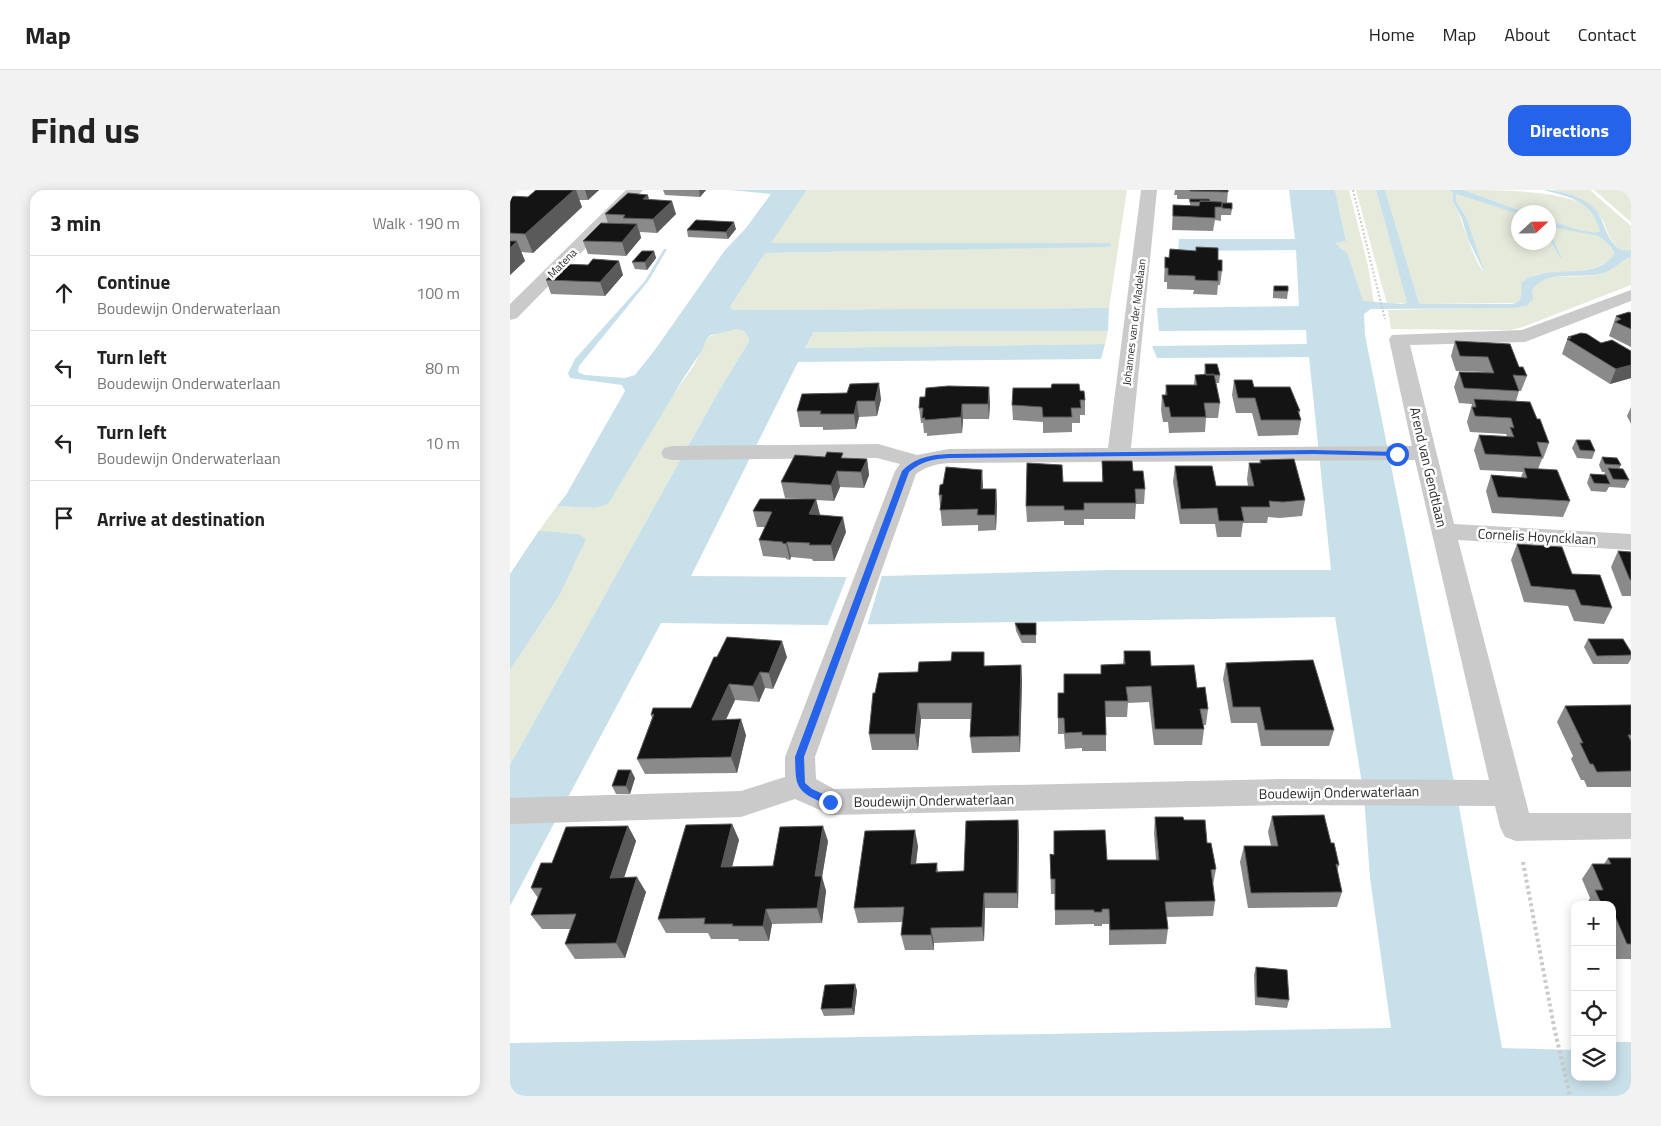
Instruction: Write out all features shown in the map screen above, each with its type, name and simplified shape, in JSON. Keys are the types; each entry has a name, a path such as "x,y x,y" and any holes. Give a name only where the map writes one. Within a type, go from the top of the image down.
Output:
{"street":[{"name":"Matena","path":"510,314 635,190"},
{"name":"Johannes van der Madelaan","path":"1119,454 1149,190"},
{"name":"Arend van Gendtlaan","path":"1516,827 1399,339 1525,336 1631,296"},
{"path":"672,453 878,451 916,462"},
{"path":"510,811 741,804 801,784 800,757 906,471 916,462 931,457 949,456 1313,452 1425,453"},
{"name":"Cornelis Hoyncklaan","path":"1444,531 1631,542"},
{"name":"Boudewijn Onderwaterlaan","path":"801,784 808,792 830,802 1358,791 1508,793"},
{"path":"1516,827 1631,826"}],"path":[{"path":"1353,190 1383,313"},
{"path":"1516,827 1554,1027 1570,1096"}],"shaded area":[{"path":"807,190 1127,190 1109,308 733,310 730,307 765,253 1111,246 770,243"},
{"path":"1335,190 1349,190 1368,266 1374,303 1362,301 1347,252 1336,243 1346,241"},
{"path":"1356,190 1376,190 1407,303 1387,304"},
{"path":"1385,190 1448,190 1453,193 1452,200 1474,256 1484,273 1467,219 1456,201 1456,194 1511,212 1511,250 1556,250 1560,258 1562,258 1556,246 1556,227 1598,236 1610,247 1614,255 1600,266 1589,269 1535,275 1518,303 1419,303"},
{"path":"1464,190 1529,192 1577,201 1593,212 1600,231 1588,233 1556,223 1556,205 1511,205 1511,207"},
{"path":"1554,190 1590,190 1631,226 1631,250 1620,249 1616,246 1610,238 1603,221 1586,202 1575,196"},
{"path":"1594,190 1631,190 1631,222"},
{"path":"1631,257 1631,285 1520,328 1510,330 1391,329 1388,310 1521,307 1530,303 1532,291 1537,284 1544,280 1562,276 1592,276 1600,274"},
{"path":"737,329 744,331 749,338 748,343 720,389 510,765 510,670 559,596 578,534 538,532 557,506 595,508 694,365 707,338 719,332"},
{"path":"1108,331 1105,344 805,348 814,332"}],"water":[{"path":"730,190 807,190 771,243 1111,243 1111,246 765,253 730,307 733,310 1109,308 1108,331 814,332 805,348 1105,344 1101,359 798,362 691,576 845,577 1109,570 1331,570 1309,357 1157,358 1152,346 1307,344 1306,330 1159,331 1157,308 1299,306 1296,250 1178,251 1179,239 1295,239 1289,190 1335,190 1346,241 1336,243 1347,252 1363,301 1407,303 1376,190 1385,190 1419,303 1512,304 1520,299 1522,282 1532,276 1596,268 1614,254 1610,246 1598,236 1556,228 1556,223 1582,231 1600,231 1592,213 1586,207 1571,198 1544,190 1570,194 1592,206 1616,247 1623,250 1631,250 1631,257 1608,271 1600,274 1553,277 1544,280 1537,284 1532,291 1533,300 1526,306 1514,308 1371,309 1364,314 1365,335 1460,812 1502,1048 1571,1050 1571,1081 1616,1081 1616,1042 1631,1042 1631,1096 510,1096 510,1043 1391,1028 1370,878 1364,796 1335,617 827,625 661,623 510,906 510,765 720,389 748,343 749,338 744,331 737,329 711,335 707,338 702,350 608,504 595,508 557,506 566,495 625,391 622,385 570,378 568,373 575,359 645,281 664,249 667,249 649,280 579,366 578,372 585,375 625,378 635,375 725,250 746,228 771,194"},
{"path":"1448,190 1464,190 1511,207 1511,212 1456,194 1456,201 1467,219 1485,274 1452,200 1453,193"},
{"path":"1556,246 1562,258 1560,258 1556,250"},
{"path":"538,532 578,534 586,539 559,596 510,670 510,574"}],"pier":[{"path":"883,572 867,626 827,627 848,574"}],"building":[{"path":"536,190 574,190 525,234 510,233 510,196 528,197"},
{"path":"1228,190 1228,192 1190,191"},
{"path":"628,193 648,195 643,199 672,201 653,219 623,218 625,215 605,214"},
{"path":"1190,199 1209,199 1210,201 1190,202"},
{"path":"1200,201 1222,202 1222,207 1215,207 1215,218 1173,216 1173,205 1199,206"},
{"path":"1222,203 1232,203 1232,209 1222,208"},
{"path":"696,220 734,222 726,232 687,230"},
{"path":"601,223 637,224 622,242 583,241"},
{"path":"510,241 517,241 510,248"},
{"path":"1196,247 1218,248 1218,260 1222,260 1222,271 1218,271 1218,281 1195,280 1195,276 1168,275 1168,268 1165,268 1165,257 1169,258 1170,249 1196,251"},
{"path":"642,251 654,251 645,262 632,262"},
{"path":"593,259 619,261 600,282 546,280 563,264 588,265"},
{"path":"1274,286 1288,286 1288,291 1274,291"},
{"path":"1631,313 1631,329 1615,322 1621,319 1616,316"},
{"path":"1581,333 1587,334 1601,343 1612,340 1631,351 1631,365 1616,369 1567,339"},
{"path":"1455,341 1510,344 1519,367 1523,367 1527,376 1513,375 1519,391 1464,388 1459,372 1494,373 1488,357 1460,356"},
{"path":"1205,364 1217,364 1220,375 1206,375"},
{"path":"1214,374 1220,403 1204,403 1206,417 1171,417 1169,407 1165,407 1162,395 1167,395 1166,385 1197,385 1195,375"},
{"path":"1234,380 1252,380 1254,387 1290,387 1300,411 1298,411 1301,420 1261,420 1255,398 1238,398"},
{"path":"879,383 875,401 857,401 854,414 820,414 821,411 797,411 802,394 847,393 850,384"},
{"path":"1052,384 1079,384 1080,391 1084,391 1085,400 1080,400 1081,408 1071,408 1072,417 1043,417 1042,407 1012,405 1013,388 1051,388"},
{"path":"948,386 989,387 988,404 962,404 961,417 925,420 925,418 922,418 923,408 919,408 920,397 925,397 926,388"},
{"path":"1474,399 1530,402 1537,419 1540,419 1549,443 1537,442 1542,457 1485,454 1479,435 1514,437 1510,427 1514,428 1511,418 1475,416 1472,407 1476,407"},
{"path":"1576,440 1590,440 1595,451 1580,450"},
{"path":"827,452 843,453 841,458 867,459 861,472 837,471 831,485 781,482 795,455 825,457"},
{"path":"1602,457 1617,458 1621,465 1605,464"},
{"path":"1294,459 1305,500 1269,501 1270,507 1241,507 1244,521 1219,521 1217,508 1181,509 1175,466 1212,466 1216,486 1254,486 1249,463 1261,463 1260,460"},
{"path":"1102,461 1132,461 1133,471 1143,471 1145,489 1135,489 1136,503 1084,503 1084,510 1064,510 1064,506 1026,506 1027,463 1062,465 1063,482 1103,482"},
{"path":"946,467 982,470 981,489 996,489 995,515 977,515 978,509 940,510 942,495 939,495 940,485 943,484"},
{"path":"1524,468 1557,470 1570,501 1498,497 1491,475 1527,478"},
{"path":"1608,468 1623,469 1629,480 1613,479"},
{"path":"1590,474 1606,475 1610,484 1594,483"},
{"path":"760,499 816,499 809,514 843,517 831,545 787,542 786,544 783,542 759,540 772,512 753,511"},
{"path":"1517,544 1562,547 1572,574 1600,575 1612,608 1581,605 1575,590 1531,586"},
{"path":"1618,551 1631,552 1631,580 1630,580"},
{"path":"1015,623 1036,623 1036,635 1021,635"},
{"path":"727,637 782,641 769,673 760,672 753,686 729,684 712,720 741,719 731,757 637,759 654,714 651,715 653,708 691,708 714,657 717,657"},
{"path":"1588,639 1623,639 1631,655 1597,656"},
{"path":"1124,651 1150,651 1151,666 1194,665 1197,688 1205,687 1208,709 1200,709 1204,729 1155,729 1151,686 1126,687 1128,701 1105,701 1106,735 1082,735 1082,732 1065,733 1064,718 1058,718 1058,693 1064,693 1064,674 1101,674 1101,665 1125,664"},
{"path":"952,652 984,652 984,666 1021,665 1019,736 970,737 972,703 918,703 915,734 869,734 873,693 875,693 879,673 918,672 919,662 951,661"},
{"path":"1313,660 1334,730 1265,730 1260,707 1233,707 1226,663"},
{"path":"1631,705 1631,735 1628,735 1631,741 1631,771 1597,772 1593,764 1590,764 1580,743 1583,743 1565,706"},
{"path":"618,770 631,770 626,786 612,786"},
{"path":"1324,815 1331,843 1334,843 1342,892 1251,893 1244,846 1278,846 1272,816"},
{"path":"1155,817 1183,817 1184,820 1205,820 1207,843 1211,843 1216,869 1211,870 1215,901 1165,902 1168,929 1110,930 1109,909 1102,909 1102,912 1094,912 1094,910 1055,910 1055,879 1051,879 1050,854 1054,855 1054,831 1105,830 1107,860 1159,860"},
{"path":"1018,820 1017,893 984,893 982,927 931,928 931,935 901,935 904,907 854,908 865,831 915,830 911,864 937,863 936,872 964,871 966,821"},
{"path":"732,824 721,867 773,866 780,827 823,826 815,876 822,876 817,908 766,909 763,926 704,924 705,918 658,919 686,825"},
{"path":"628,826 610,878 637,877 616,943 565,944 576,914 531,915 542,888 531,888 541,863 552,863 566,827"},
{"path":"1608,858 1631,858 1631,944 1627,944 1616,918 1616,901 1600,901 1595,890 1603,890 1592,864 1611,864"},
{"path":"1256,967 1287,970 1289,1000 1257,997"},
{"path":"855,984 852,1008 821,1009 825,985"}],"route":[{"path":"830,802 808,792 801,784 800,757 906,471 916,462 931,457 949,456 1313,452 1397,454"}]}
